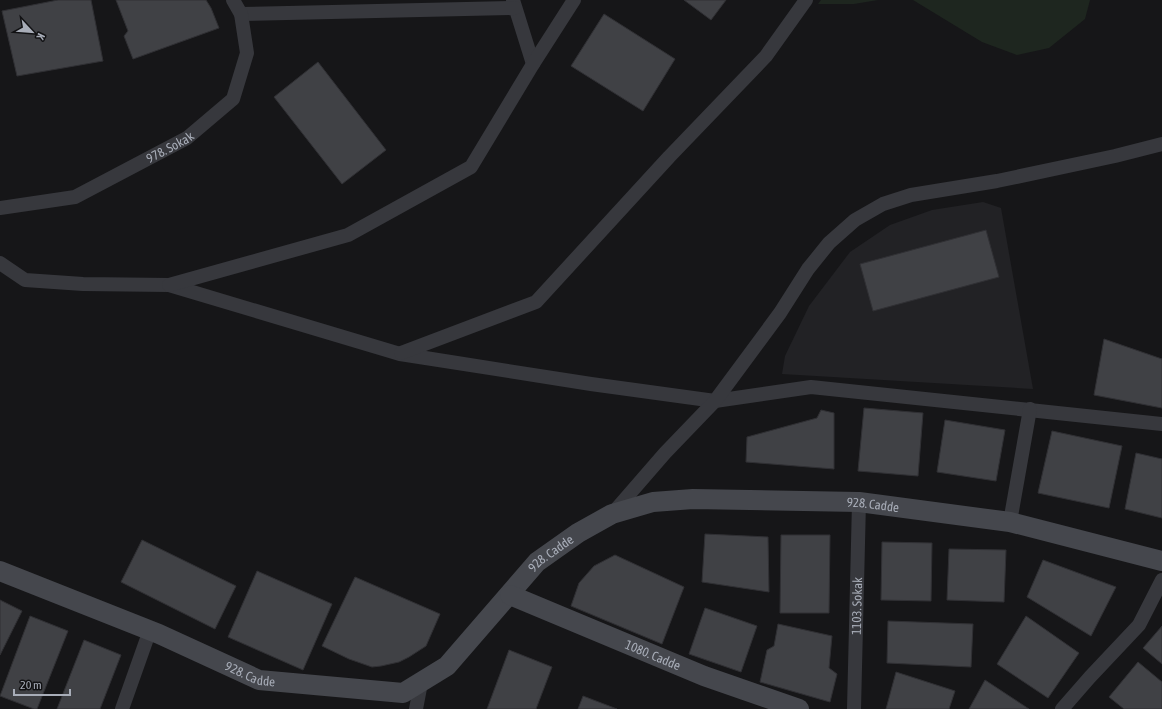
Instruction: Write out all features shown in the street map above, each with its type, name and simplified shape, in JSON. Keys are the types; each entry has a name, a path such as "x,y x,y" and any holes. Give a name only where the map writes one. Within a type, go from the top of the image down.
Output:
{"street":[{"name":"978. Sokak","path":"0,208 75,196 187,138 233,99 248,54 241,14 233,0"},
{"path":"169,285 348,235 472,167 533,64 574,0"},
{"path":"400,354 536,302 669,157 766,56 806,0"},
{"path":"241,14 419,5 514,4 533,64"},
{"path":"612,514 665,453 715,401 780,313 816,259 829,243 855,220 883,204 911,194 997,181 1162,145"},
{"path":"0,263 25,280 83,284 169,285 400,354 591,384 715,401 811,387 1162,424"},
{"path":"1010,522 1030,409"},
{"name":"928. Cadde","path":"0,571 150,630 259,680 403,693 447,666 537,562 578,533 612,514 653,502 693,499 859,502 1010,522 1162,561"},
{"name":"1103. Sokak","path":"854,709 859,502"},
{"path":"1062,709 1139,625 1162,580"},
{"name":"1080. Cadde","path":"510,595 704,676 799,709"},
{"path":"122,709 150,630"},
{"path":"416,709 421,683"}],"shaded area":[{"path":"821,0 878,0 854,4 818,4"},
{"path":"913,0 1090,0 1085,19 1049,48 1017,55 982,42"},
{"path":"983,202 1001,208 1033,389 782,374 785,356 809,306 850,252 890,225 932,210"}],"building":[{"path":"58,0 91,0 103,61 17,76 2,11"},
{"path":"116,0 206,0 219,28 133,59 124,36 128,31"},
{"path":"684,0 726,0 711,20"},
{"path":"604,14 675,59 643,111 571,66"},
{"path":"318,62 386,150 342,184 274,97"},
{"path":"986,230 999,277 873,311 860,264"},
{"path":"1104,339 1162,359 1162,408 1094,395"},
{"path":"864,408 923,413 918,476 858,471"},
{"path":"821,410 834,413 834,469 746,462 747,437 817,418"},
{"path":"945,420 1005,430 996,481 937,472"},
{"path":"1052,431 1122,446 1109,508 1038,493"},
{"path":"1136,453 1162,459 1162,518 1125,509"},
{"path":"705,534 768,537 769,592 702,582"},
{"path":"781,535 830,535 829,613 780,613"},
{"path":"142,540 236,586 215,629 121,582"},
{"path":"882,542 932,543 931,601 881,600"},
{"path":"949,549 1006,550 1004,602 947,600"},
{"path":"615,555 684,587 662,644 571,606 579,583 594,566"},
{"path":"1043,560 1116,587 1091,636 1027,597"},
{"path":"257,571 332,604 303,670 228,637"},
{"path":"355,577 440,614 426,646 399,662 372,667 349,659 322,646"},
{"path":"0,600 22,611 0,655"},
{"path":"705,608 757,626 741,672 689,654"},
{"path":"30,616 68,631 37,709 0,696"},
{"path":"1026,616 1079,653 1048,698 997,664"},
{"path":"888,621 973,624 971,667 887,663"},
{"path":"778,624 832,636 829,668 837,674 830,702 760,682 767,650 774,646"},
{"path":"1162,626 1162,664 1143,648"},
{"path":"84,640 121,655 100,709 57,709"},
{"path":"509,650 552,667 536,709 487,709"},
{"path":"1138,662 1162,682 1162,709 1124,709 1109,697"},
{"path":"896,672 955,691 949,709 886,709"},
{"path":"985,680 1029,709 969,709"},
{"path":"583,696 617,709 578,709"}]}
